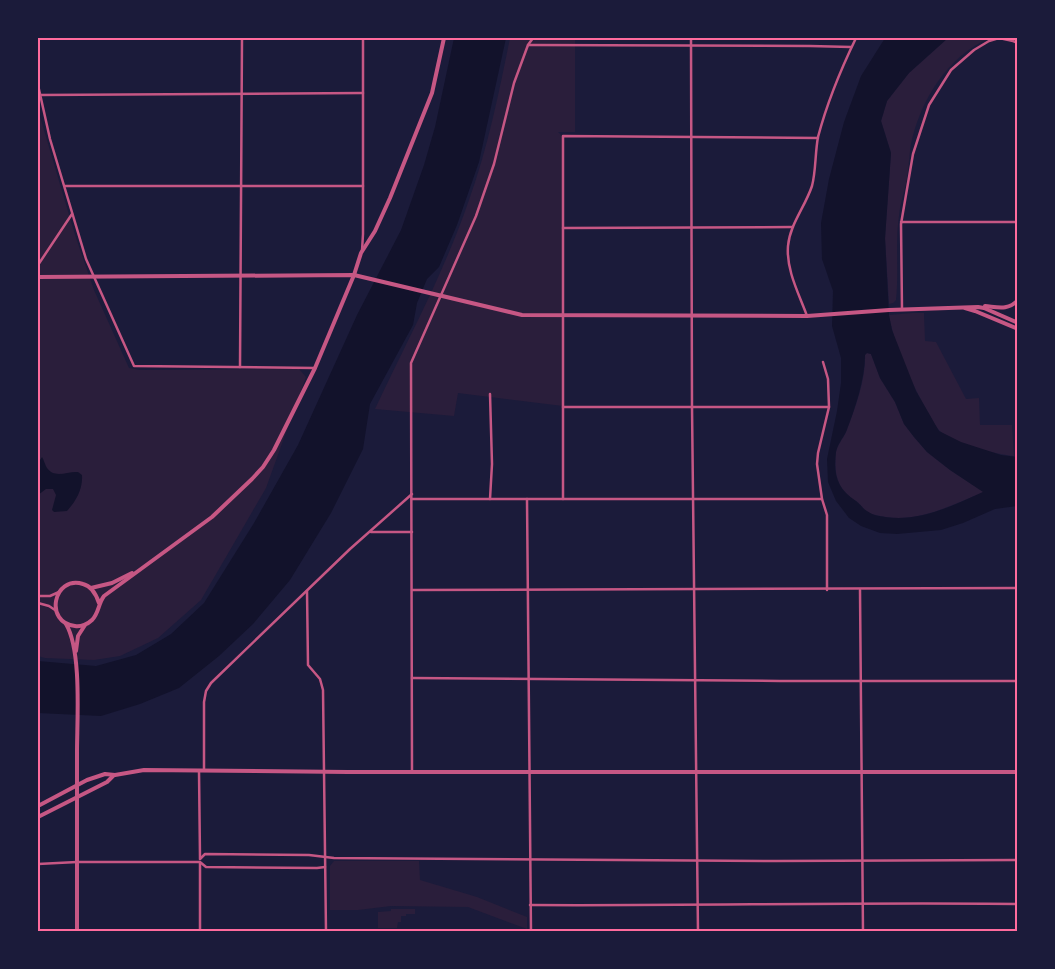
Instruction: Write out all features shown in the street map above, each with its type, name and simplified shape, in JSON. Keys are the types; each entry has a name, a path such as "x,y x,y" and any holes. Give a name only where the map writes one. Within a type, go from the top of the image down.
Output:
{"street":[{"path":"240,367 242,38"},
{"path":"361,253 363,38"},
{"path":"75,656 78,636 85,625 95,616 98,604 104,596 212,517 238,494 263,467 274,450 315,368 354,275 361,253 375,231 429,104 444,38"},
{"path":"412,772 411,363 476,216 494,164 514,83 528,45 533,38"},
{"path":"691,38 692,408 698,932"},
{"path":"807,316 789,261 788,246 793,227 812,186 818,138 840,71 856,38"},
{"path":"902,309 901,222 913,154 928,106 950,70 974,50 989,41 999,38 1018,43"},
{"path":"528,45 851,47"},
{"path":"38,85 39,95 72,214 93,276 134,366 299,366 315,368"},
{"path":"1018,88 1018,171"},
{"path":"39,95 363,93"},
{"path":"563,499 563,136 818,138"},
{"path":"65,186 363,186"},
{"path":"38,265 72,214"},
{"path":"901,222 1018,222"},
{"path":"563,228 793,227"},
{"path":"38,276 354,275 522,315 807,316 902,309 978,306 1004,308 1010,307 1018,300"},
{"path":"978,306 1018,323"},
{"path":"962,308 975,311 1018,330"},
{"path":"823,362 828,379 829,408 818,452 817,464 822,499 827,515 826,590"},
{"path":"490,394 492,464 490,499"},
{"path":"563,407 829,408"},
{"path":"200,932 202,770 204,702 206,693 214,678 412,494"},
{"path":"412,499 822,499"},
{"path":"527,499 530,679 530,932"},
{"path":"369,532 412,532"},
{"path":"91,588 112,583 140,568"},
{"path":"38,596 50,596 64,587 78,582 91,588 96,595 98,604"},
{"path":"412,590 1018,588"},
{"path":"860,590 863,932"},
{"path":"307,591 308,664 320,679 323,690 326,932"},
{"path":"55,610 55,600 58,592"},
{"path":"38,603 55,610 66,624 72,626 85,625"},
{"path":"66,624 70,631 75,656 78,784 78,932"},
{"path":"412,678 1018,681"},
{"path":"38,806 78,784 105,774 115,775 144,770 325,772 1018,772"},
{"path":"38,817 107,782 115,775"},
{"path":"200,861 205,854 302,855 325,858 530,860 1018,860"},
{"path":"38,864 200,861 206,867 325,867"},
{"path":"530,905 698,905 863,902 1018,904"}],"shaded area":[{"path":"454,38 506,38 479,162 457,225 439,267 427,279 417,303 413,325 370,404 363,449 331,513 290,580 253,624 219,656 179,688 140,704 101,716 38,713 38,661 96,666 136,655 171,634 204,603 254,523 298,445 357,315 401,230 435,127"},
{"path":"510,38 575,38 575,132 558,132 562,136 563,406 458,393 454,416 375,409 437,280 469,200 487,140"},
{"path":"885,38 948,38 909,73 887,101 881,121 891,153 885,238 889,315 892,330 916,391 939,431 961,442 1001,455 1017,457 1017,506 995,509 941,530 897,534 880,533 861,526 849,518 836,501 828,482 827,459 841,383 841,358 832,326 833,291 822,259 821,223 829,179 844,122 861,76","holes":["867,353 871,354 880,378 895,402 904,424 914,437 927,452 983,492 936,512 898,518 871,513 844,491 836,474 836,452 846,432 856,404 865,364 865,355"]},
{"path":"948,38 990,38 961,56 949,68 938,81 921,112 911,144 907,178 900,211 897,237 896,300 889,304 885,238 891,153 881,121 887,101 909,73"},
{"path":"38,110 75,235 94,290 129,368 140,370 299,369 306,377 266,488 201,600 158,638 120,656 94,660 38,656"},
{"path":"924,313 925,341 936,342 966,399 979,398 980,425 1012,425 1014,456 963,443 944,435 936,427 916,391 905,366 895,341 889,315"},
{"path":"867,353 871,354 880,378 895,402 904,424 914,437 927,452 950,470 984,492 924,515 899,518 874,515 867,512 845,492 836,474 836,452 846,432 856,404 862,384 865,355"},
{"path":"42,457 47,468 54,473 78,472 82,475 78,494 67,511 54,512 52,510 56,495 53,489 46,489 38,495 38,463"},
{"path":"334,861 419,861 420,880 477,897 527,917 527,929 468,907 391,906 358,910 330,910 330,866"},
{"path":"391,909 415,909 415,914 401,916 401,922 398,922 397,928 378,928 378,912 391,911"}]}
